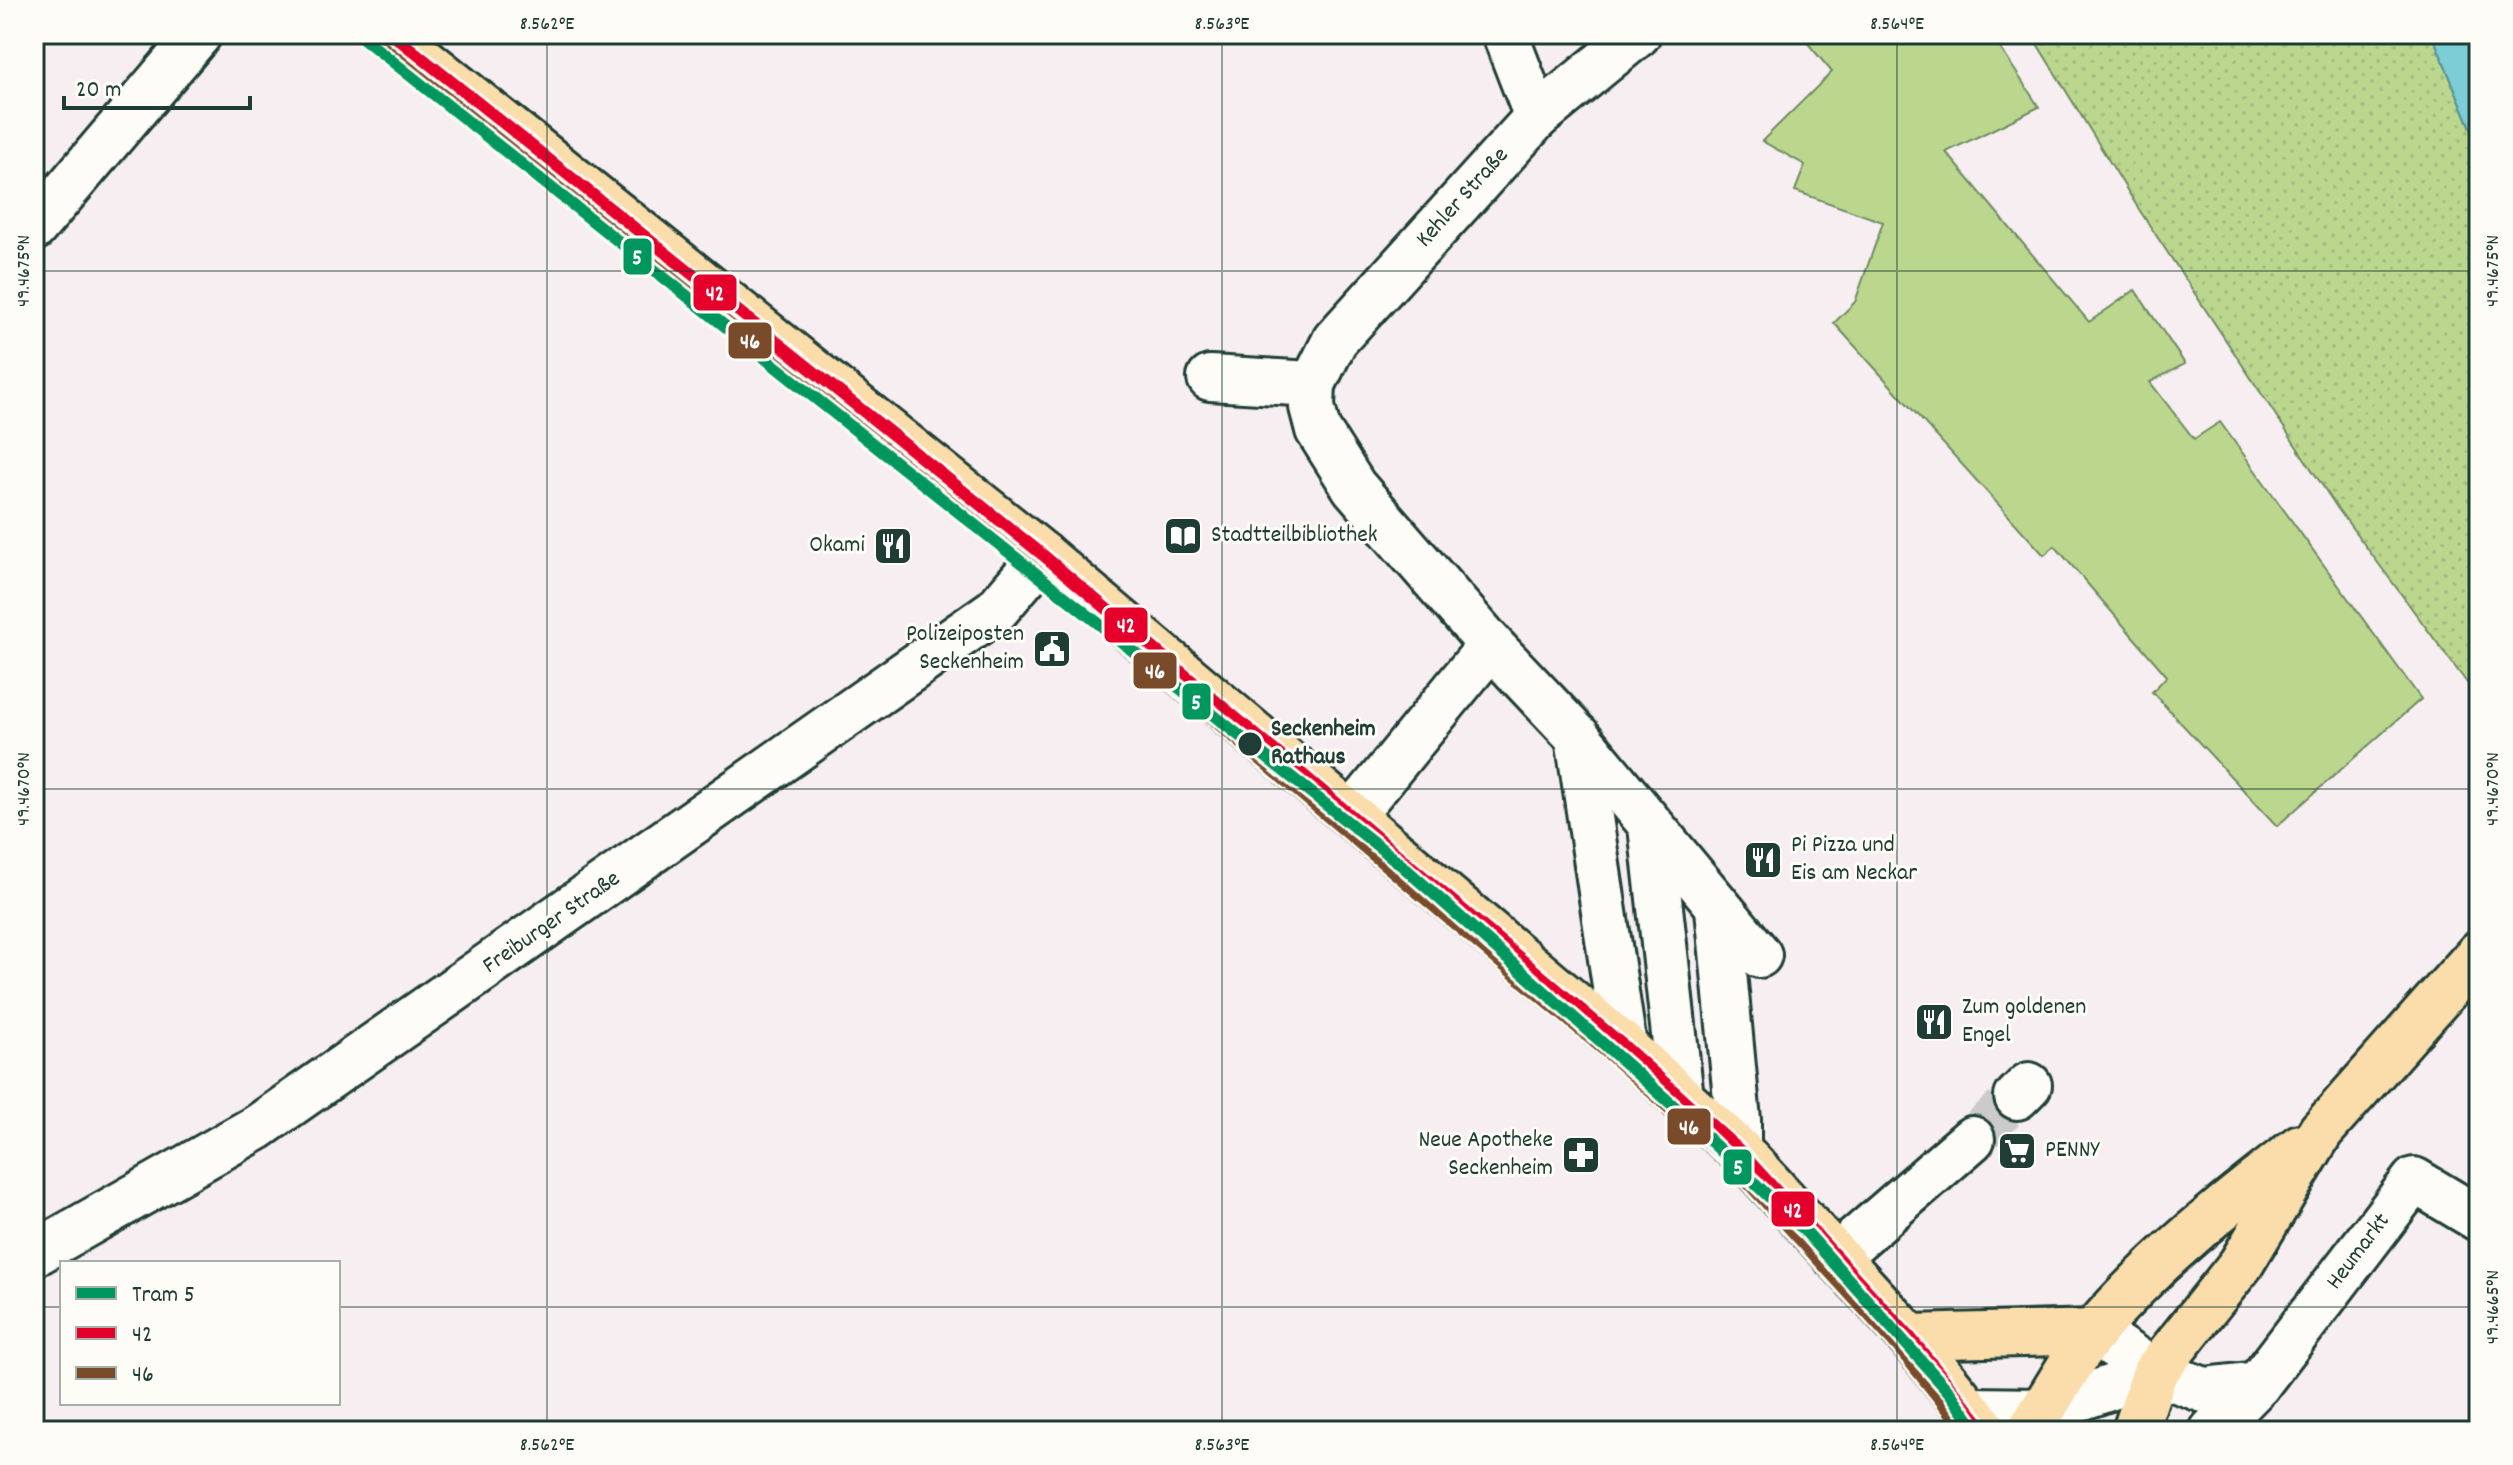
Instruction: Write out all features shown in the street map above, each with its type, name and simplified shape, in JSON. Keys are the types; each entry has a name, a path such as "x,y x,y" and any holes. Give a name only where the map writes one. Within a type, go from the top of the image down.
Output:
{"main road":[{"path":"392,34 1043,555 1624,1046 1738,1149 1910,1337 1978,1420"},
{"path":"2135,1431 2155,1372 2241,1264 2321,1131 2479,953"},
{"path":"2036,1421 2094,1332 2198,1226 2321,1131"},
{"path":"1910,1337 2094,1332"}],"street":[{"path":"34,228 199,34"},
{"path":"1505,34 1537,117"},
{"name":"Kehler Straße","path":"1313,384 1335,340 1537,117 1638,34"},
{"path":"1210,378 1313,384 1312,407 1318,430 1354,487 1491,645 1578,737 1759,955"},
{"name":"Freiburger Straße","path":"34,1254 258,1127 996,610 1043,555"},
{"path":"1353,814 1491,645"},
{"path":"1578,737 1624,1046"},
{"path":"1651,826 1681,1098"},
{"path":"1718,909 1738,1120 1738,1149"},
{"path":"1836,1257 1972,1139"},
{"name":"Heumarkt","path":"2212,1431 2258,1384 2414,1180 2479,1219"},
{"path":"2094,1332 2155,1372 2204,1390 2258,1384"},
{"path":"1978,1420 2036,1421 2155,1372"}],"green space":[{"path":"1800,34 1991,34 2039,107 1946,152 2089,322 2135,290 2185,364 2150,382 2194,439 2220,422 2421,699 2277,826 2152,692 2167,676 2055,546 2044,555 1834,323 1855,302 1883,222 1795,191 1805,165 1762,141 1832,72"},
{"path":"2031,34 2432,34 2479,147 2479,699 2338,509 2140,211"}],"water":[{"path":"2432,34 2479,34 2479,147"}],"tunnel":[{"path":"1972,1139 2017,1097"}],"tram line":[{"name":"5","path":"358,34 1398,862 1676,1108 1808,1234 1950,1393 1977,1431"}],"transit line":[{"name":"42","path":"392,34 1043,555 1624,1046 1738,1149 1910,1337 1986,1431"},
{"name":"46","path":"382,46 1033,567 1613,1058 1727,1160 1898,1347 1965,1431"}],"place":[{"name":"Stadtteilbibliothek","path":"1183,536"},
{"name":"Okami","path":"893,546"},
{"name":"Polizeiposten Seckenheim","path":"1052,649"},
{"name":"Seckenheim Rathaus","path":"1250,744"},
{"name":"Pi Pizza und Eis am Neckar","path":"1763,860"},
{"name":"Zum goldenen Engel","path":"1934,1022"},
{"name":"PENNY","path":"2017,1151"},
{"name":"Neue Apotheke Seckenheim","path":"1581,1155"}]}
